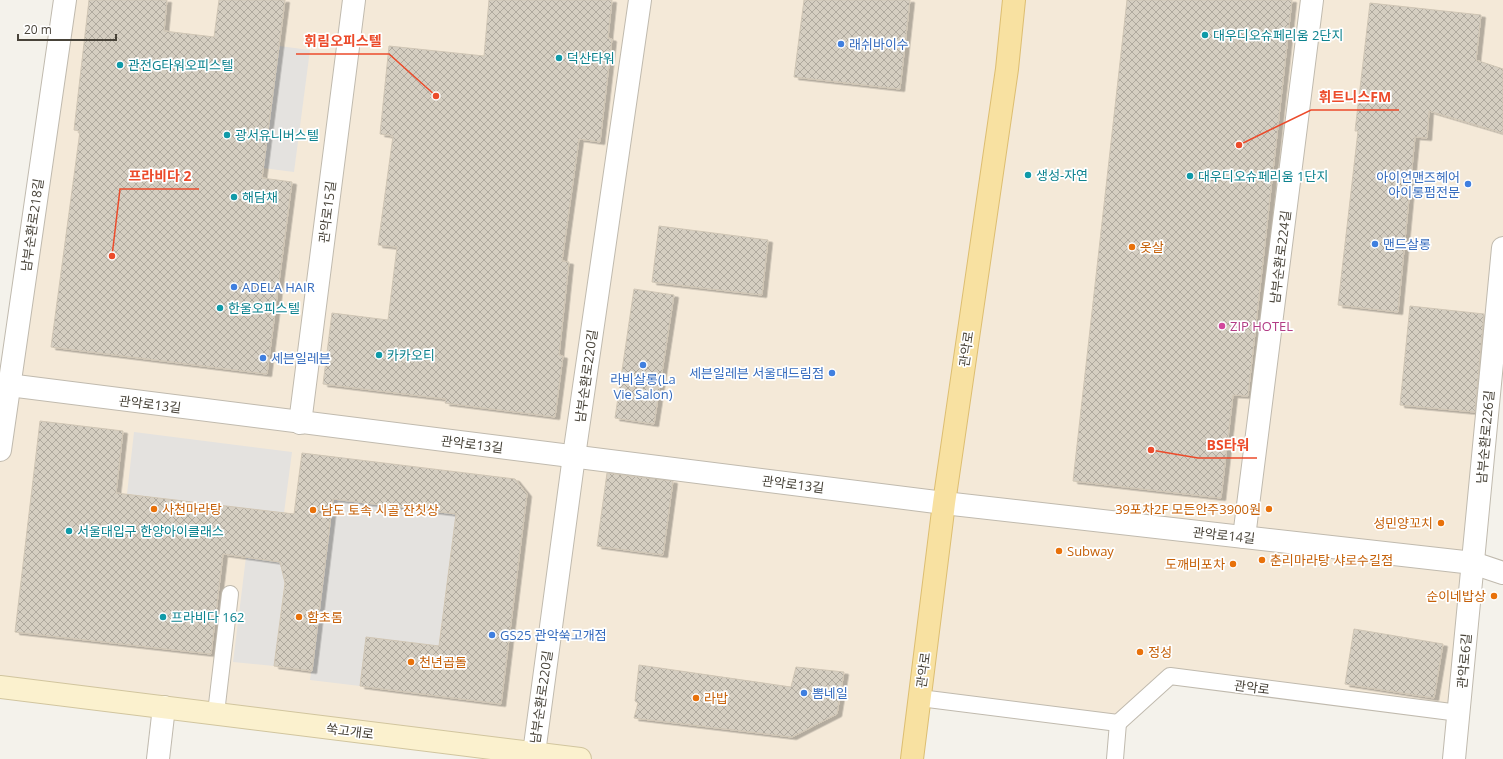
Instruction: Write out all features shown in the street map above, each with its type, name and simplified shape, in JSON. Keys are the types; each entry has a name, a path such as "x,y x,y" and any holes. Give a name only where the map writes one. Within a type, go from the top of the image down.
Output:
{"main road":[{"name":"관악로","path":"912,759 944,503 1006,77 1014,0"},
{"name":"쑥고개로","path":"0,687 216,713 483,753 534,753 580,759"}],"street":[{"name":"남부순환로218길","path":"0,450 4,385 65,0"},
{"name":"관악로15길","path":"300,423 354,0"},
{"name":"남부순환로220길","path":"534,753 574,456 640,0"},
{"name":"남부순환로224길","path":"1244,537 1312,0"},
{"name":"남부순환로226길","path":"1473,563 1500,313 1503,248"},
{"name":"관악로13길","path":"4,385 944,503"},
{"name":"관악로14길","path":"944,503 1473,563 1503,573"},
{"name":"관악로6길","path":"1454,759 1473,563"},
{"path":"158,759 164,707"}],"lane":[{"path":"216,713 230,594"},
{"name":"관악로","path":"920,698 1118,723 1170,676 1459,713"},
{"path":"1115,759 1118,723"}],"shaded area":[{"path":"65,0 1503,0 1503,248 1459,713 1170,676 1118,723 920,698 912,759 580,759 0,687 0,450"},
{"path":"279,46 310,50 294,172 263,168"},
{"path":"134,432 292,452 284,513 127,494"},
{"path":"339,457 358,460 353,501 456,514 444,604 465,606 463,627 441,624 439,646 366,637 360,686 310,680"},
{"path":"246,557 287,563 274,666 233,662"}],"building":[{"path":"89,0 167,0 164,31 214,37 219,0 285,0 262,178 292,182 267,374 51,347 80,131 74,130"},
{"path":"489,0 612,0 608,38 612,39 600,142 579,139 562,261 569,262 559,355 563,356 555,417 445,403 446,399 323,384 332,313 388,320 397,247 378,245 393,136 380,134 389,46 484,56"},
{"path":"804,0 910,0 900,89 794,77"},
{"path":"1127,0 1292,0 1248,396 1233,395 1221,498 1073,481"},
{"path":"1370,3 1481,15 1476,60 1503,69 1503,133 1429,111 1427,138 1415,137 1398,312 1338,305 1358,131 1355,131"},
{"path":"659,226 768,240 762,295 652,282"},
{"path":"634,289 674,295 654,424 615,418"},
{"path":"1410,306 1484,314 1475,412 1400,405"},
{"path":"40,421 123,431 116,493 294,514 302,453 515,479 527,494 501,704 360,686 366,637 439,646 456,514 333,499 312,671 274,666 285,583 280,562 223,554 211,654 15,632"},
{"path":"607,473 673,481 663,555 597,546"},
{"path":"1354,629 1443,644 1434,698 1345,684"},
{"path":"639,665 791,687 796,667 844,672 837,714 792,737 634,718 638,703 635,701"}],"place":[{"name":"대우디오슈페리움 2단지","path":"1205,35"},
{"name":"래쉬바이수","path":"841,44"},
{"name":"덕산타워","path":"559,58"},
{"name":"관전G타워오피스텔","path":"120,65"},
{"name":"휘림오피스텔","path":"436,96"},
{"name":"광서유니버스텔","path":"227,135"},
{"name":"휘트니스FM","path":"1239,145"},
{"name":"생성-자연","path":"1028,175"},
{"name":"대우디오슈페리움 1단지","path":"1190,176"},
{"name":"아이언맨즈헤어 아이롱펌전문","path":"1468,184"},
{"name":"해담채","path":"234,197"},
{"name":"맨드살롱","path":"1375,244"},
{"name":"옷살","path":"1132,247"},
{"name":"프라비다 2","path":"112,256"},
{"name":"ADELA HAIR","path":"234,287"},
{"name":"한울오피스텔","path":"220,308"},
{"name":"ZIP HOTEL","path":"1222,326"},
{"name":"카카오티","path":"379,355"},
{"name":"세븐일레븐","path":"263,358"},
{"name":"라비살롱(La Vie Salon)","path":"643,365"},
{"name":"세븐일레븐 서울대드림점","path":"832,373"},
{"name":"BS타워","path":"1151,450"},
{"name":"사천마라탕","path":"154,509"},
{"name":"39포차2F 모든안주3900원","path":"1269,509"},
{"name":"남도 토속 시골 잔칫상","path":"313,510"},
{"name":"성민양꼬치","path":"1441,523"},
{"name":"서울대입구 한양아이클래스","path":"69,531"},
{"name":"Subway","path":"1059,551"},
{"name":"춘리마라탕 샤로수길점","path":"1262,560"},
{"name":"도깨비포차","path":"1233,564"},
{"name":"순이네밥상","path":"1494,596"},
{"name":"프라비다 162","path":"163,617"},
{"name":"함초롬","path":"299,617"},
{"name":"GS25 관악쑥고개점","path":"492,635"},
{"name":"정성","path":"1140,652"},
{"name":"천년곱돌","path":"411,662"},
{"name":"뽐네일","path":"804,693"},
{"name":"라밥","path":"696,698"}]}
